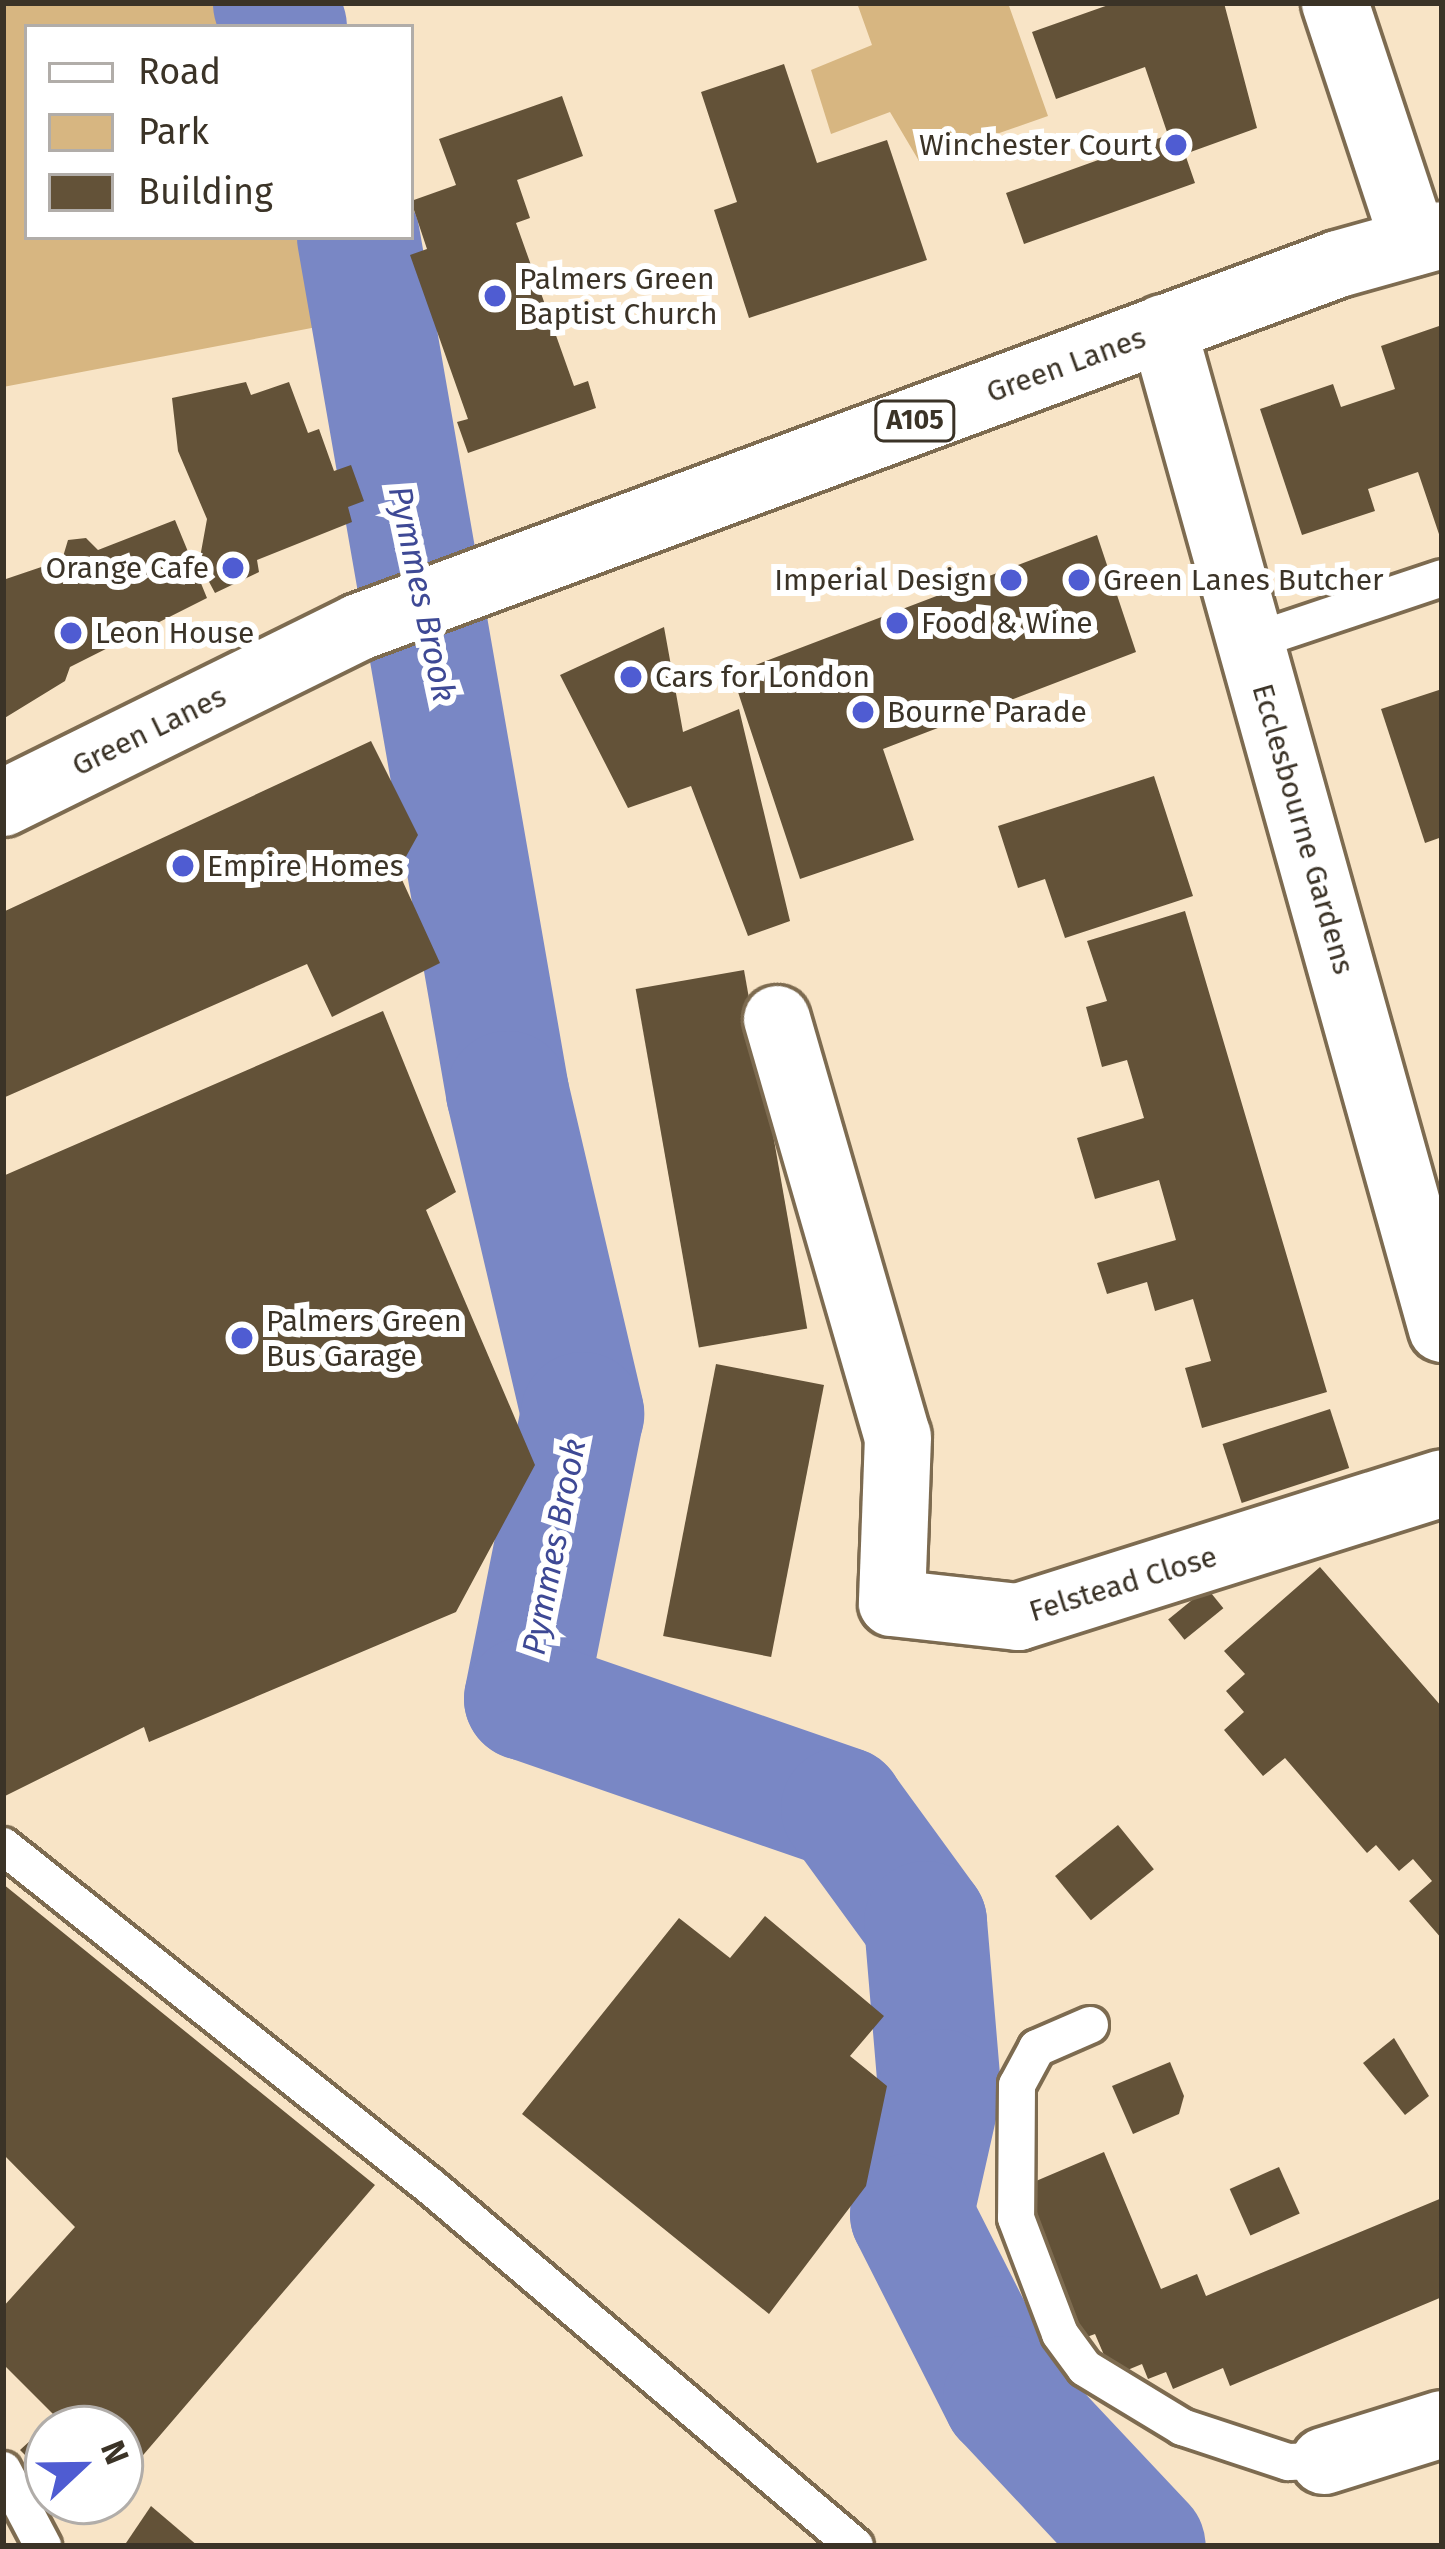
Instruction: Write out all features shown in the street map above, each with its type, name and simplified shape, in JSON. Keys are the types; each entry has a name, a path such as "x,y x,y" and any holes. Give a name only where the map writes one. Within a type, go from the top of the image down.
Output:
{"street":[{"path":"1335,3 1428,238"},
{"name":"Green Lanes","path":"3,803 358,627 1163,328 1428,238"},
{"name":"Ecclesbourne Gardens","path":"1163,328 1442,1329"},
{"name":"Felstead Close","path":"777,1019 898,1437 892,1604 1018,1617 1442,1483"},
{"path":"1324,2461 1442,2425"}],"lane":[{"path":"1251,642 1442,578"},
{"path":"3,1846 430,2186 856,2546"},
{"path":"1090,2025 1037,2048 1017,2085 1016,2218 1060,2333 1085,2368 1181,2427 1288,2462 1324,2461"},
{"path":"3,2470 43,2541"}],"green space":[{"path":"3,3 243,3 253,24 24,24 24,240 336,240 343,322 3,387"},
{"path":"857,3 1008,3 1048,116 919,161 890,112 831,134 811,70 872,45"}],"building":[{"path":"1114,3 1224,3 1257,128 1185,154 1195,183 1024,244 1006,193 1168,135 1145,67 1056,99 1032,32"},
{"path":"784,64 817,163 887,140 927,260 749,318 714,210 737,202 701,92"},
{"path":"562,96 583,156 517,180 530,218 516,223 574,386 588,381 596,408 468,453 457,422 468,419 410,255 427,249 414,200 456,185 439,139"},
{"path":"1442,325 1442,543 1418,472 1368,489 1375,511 1302,535 1260,409 1333,384 1341,407 1395,389 1381,346"},
{"path":"246,382 251,395 289,382 308,433 319,429 334,471 351,465 364,501 348,507 352,522 257,560 259,572 215,593 199,563 207,519 178,451 172,398"},
{"name":"Leon House","path":"175,520 207,598 70,667 65,681 3,719 3,580 62,560 68,540 86,538 98,550"},
{"name":"Bourne Parade","path":"1097,535 1136,652 883,749 914,840 800,879 732,674"},
{"path":"664,627 683,732 739,709 790,921 748,936 691,786 628,808 560,675"},
{"path":"1442,689 1442,837 1425,843 1381,709"},
{"path":"371,741 418,835 398,871 440,963 332,1017 307,964 3,1098 3,912"},
{"path":"1154,776 1193,896 1065,938 1045,879 1018,888 998,826"},
{"path":"1185,911 1327,1392 1202,1428 1185,1368 1211,1361 1193,1299 1155,1311 1147,1282 1107,1294 1097,1263 1176,1240 1159,1180 1095,1199 1077,1138 1144,1118 1127,1060 1102,1067 1086,1007 1107,1001 1087,941"},
{"path":"744,970 807,1328 699,1348 636,989"},
{"name":"Palmers Green Bus Garage","path":"383,1011 456,1192 426,1210 535,1465 456,1612 149,1742 144,1727 3,1797 3,1176"},
{"path":"716,1364 824,1385 771,1657 663,1636"},
{"path":"1330,1409 1349,1468 1242,1503 1223,1444"},
{"path":"1320,1567 1442,1707 1442,1939 1409,1901 1432,1881 1413,1859 1399,1871 1376,1845 1367,1853 1285,1758 1263,1776 1224,1730 1244,1712 1226,1691 1245,1674 1224,1651"},
{"path":"1207,1588 1223,1608 1185,1640 1168,1619"},
{"path":"1118,1825 1154,1869 1091,1920 1055,1876"},
{"path":"3,1884 375,2185 144,2454 144,2405 44,2405 3,2364 3,2307 75,2227 3,2154"},
{"path":"765,1916 884,2016 850,2056 887,2086 866,2186 769,2314 522,2114 679,1918 730,1958"},
{"path":"1394,2038 1429,2096 1405,2115 1363,2063"},
{"path":"1170,2062 1184,2096 1179,2114 1133,2134 1112,2086"},
{"path":"1104,2152 1161,2289 1197,2274 1206,2296 1442,2198 1442,2297 1230,2386 1223,2368 1173,2389 1166,2372 1148,2379 1142,2364 1113,2376 1095,2334 1084,2338 1022,2187"},
{"path":"1279,2167 1300,2214 1250,2236 1230,2189"},
{"path":"151,2506 198,2546 124,2546 138,2525 144,2525"}],"waterway":[{"name":"Pymmes Brook","path":"274,3 284,24"},
{"name":"Pymmes Brook","path":"359,240 507,1092 582,1413 525,1698 842,1808 925,1922 939,2090 911,2214 1004,2397 1144,2546"}],"place":[{"name":"Winchester Court","path":"1176,145"},
{"name":"Palmers Green Baptist Church","path":"495,296"},
{"name":"Orange Cafe","path":"233,568"},
{"name":"Imperial Design","path":"1011,580"},
{"name":"Green Lanes Butcher","path":"1079,580"},
{"name":"Food & Wine","path":"897,623"},
{"name":"Leon House","path":"71,633"},
{"name":"Cars for London","path":"631,677"},
{"name":"Bourne Parade","path":"863,712"},
{"name":"Empire Homes","path":"183,866"},
{"name":"Palmers Green Bus Garage","path":"242,1338"}]}
